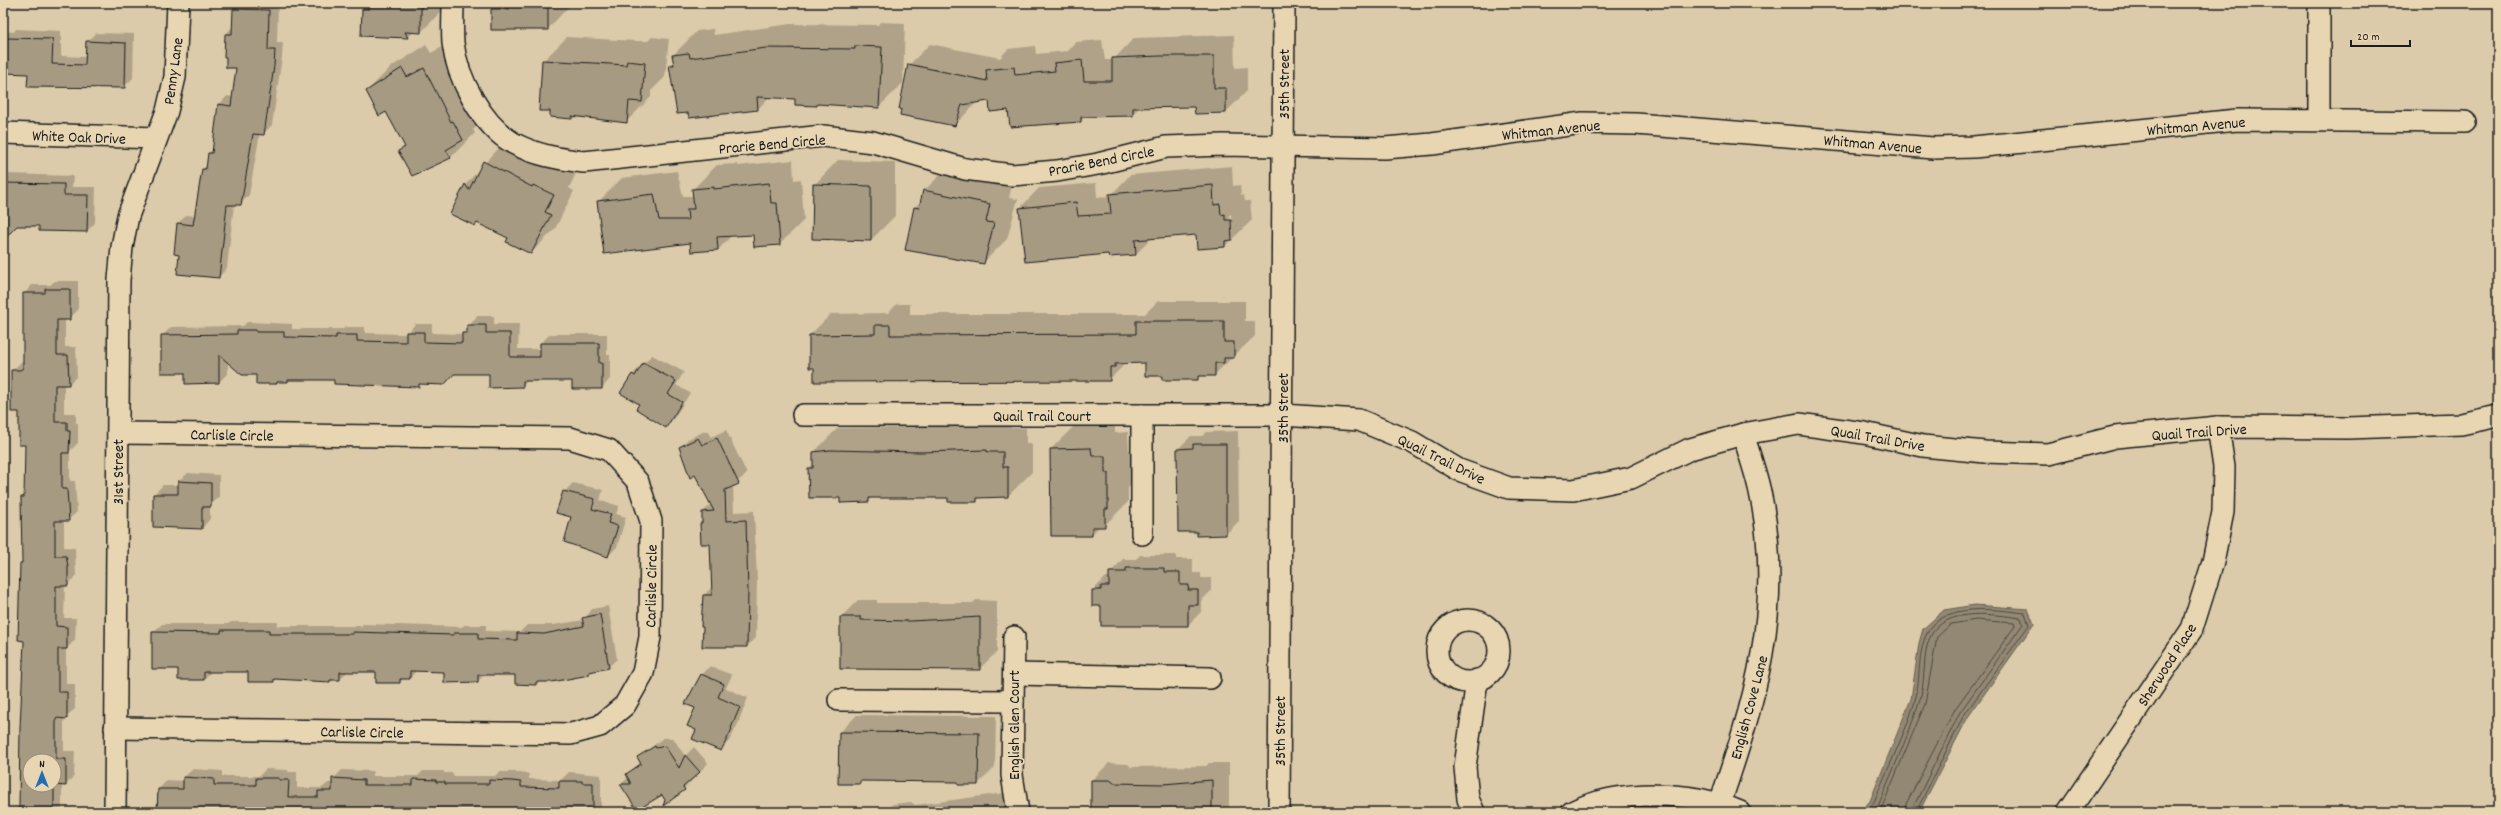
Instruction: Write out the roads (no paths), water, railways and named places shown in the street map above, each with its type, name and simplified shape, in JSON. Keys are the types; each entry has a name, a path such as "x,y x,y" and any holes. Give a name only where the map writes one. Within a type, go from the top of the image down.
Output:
{"street":[{"name":"Penny Lane","path":"156,138 167,111 175,77 178,3"},
{"name":"Prarie Bend Circle","path":"453,3 453,44 463,81 481,114 513,142 553,159 584,162 823,136 873,142 965,169 1012,175 1057,171 1098,164 1166,147 1283,146"},
{"name":"35th Street","path":"1279,812 1284,3"},
{"path":"2318,120 2319,3"},
{"name":"Whitman Avenue","path":"1283,146 1385,148 1432,144 1583,123 1636,124 1933,148 1960,147 2222,121 2318,120 2465,122"},
{"name":"White Oak Drive","path":"3,133 156,138"},
{"name":"31st Street","path":"114,812 119,280 122,247 128,216 156,138"},
{"name":"Quail Trail Court","path":"803,415 1282,415"},
{"path":"1142,415 1142,534"},
{"name":"Quail Trail Drive","path":"1282,415 1359,420 1412,442 1459,470 1509,488 1573,490 1631,478 1690,449 1743,434 1799,424 1864,434 1923,446 1985,452 2048,454 2115,437 2218,427 2348,428 2461,424 2498,416"},
{"name":"Sherwood Place","path":"2068,812 2192,629 2213,562 2223,512 2224,467 2218,427"},
{"name":"Carlisle Circle","path":"115,728 571,734 600,726 625,705 643,673 650,637 651,521 638,482 609,450 570,438 118,433"},
{"name":"English Cove Lane","path":"1718,807 1753,703 1766,642 1769,611 1768,551 1760,492 1743,434"},
{"name":"English Glen Court","path":"1014,637 1012,775 1018,812"},
{"path":"1014,674 1210,678"},
{"path":"1474,812 1468,799 1465,766 1477,680"},
{"path":"839,700 1013,701"},
{"path":"1572,812 1619,798 1665,794 1740,812"}],"water":[{"path":"1975,605 2028,609 2034,624 1968,717 1919,812 1860,812 1870,801 1911,699 1919,643 1923,629 1944,610"}]}
